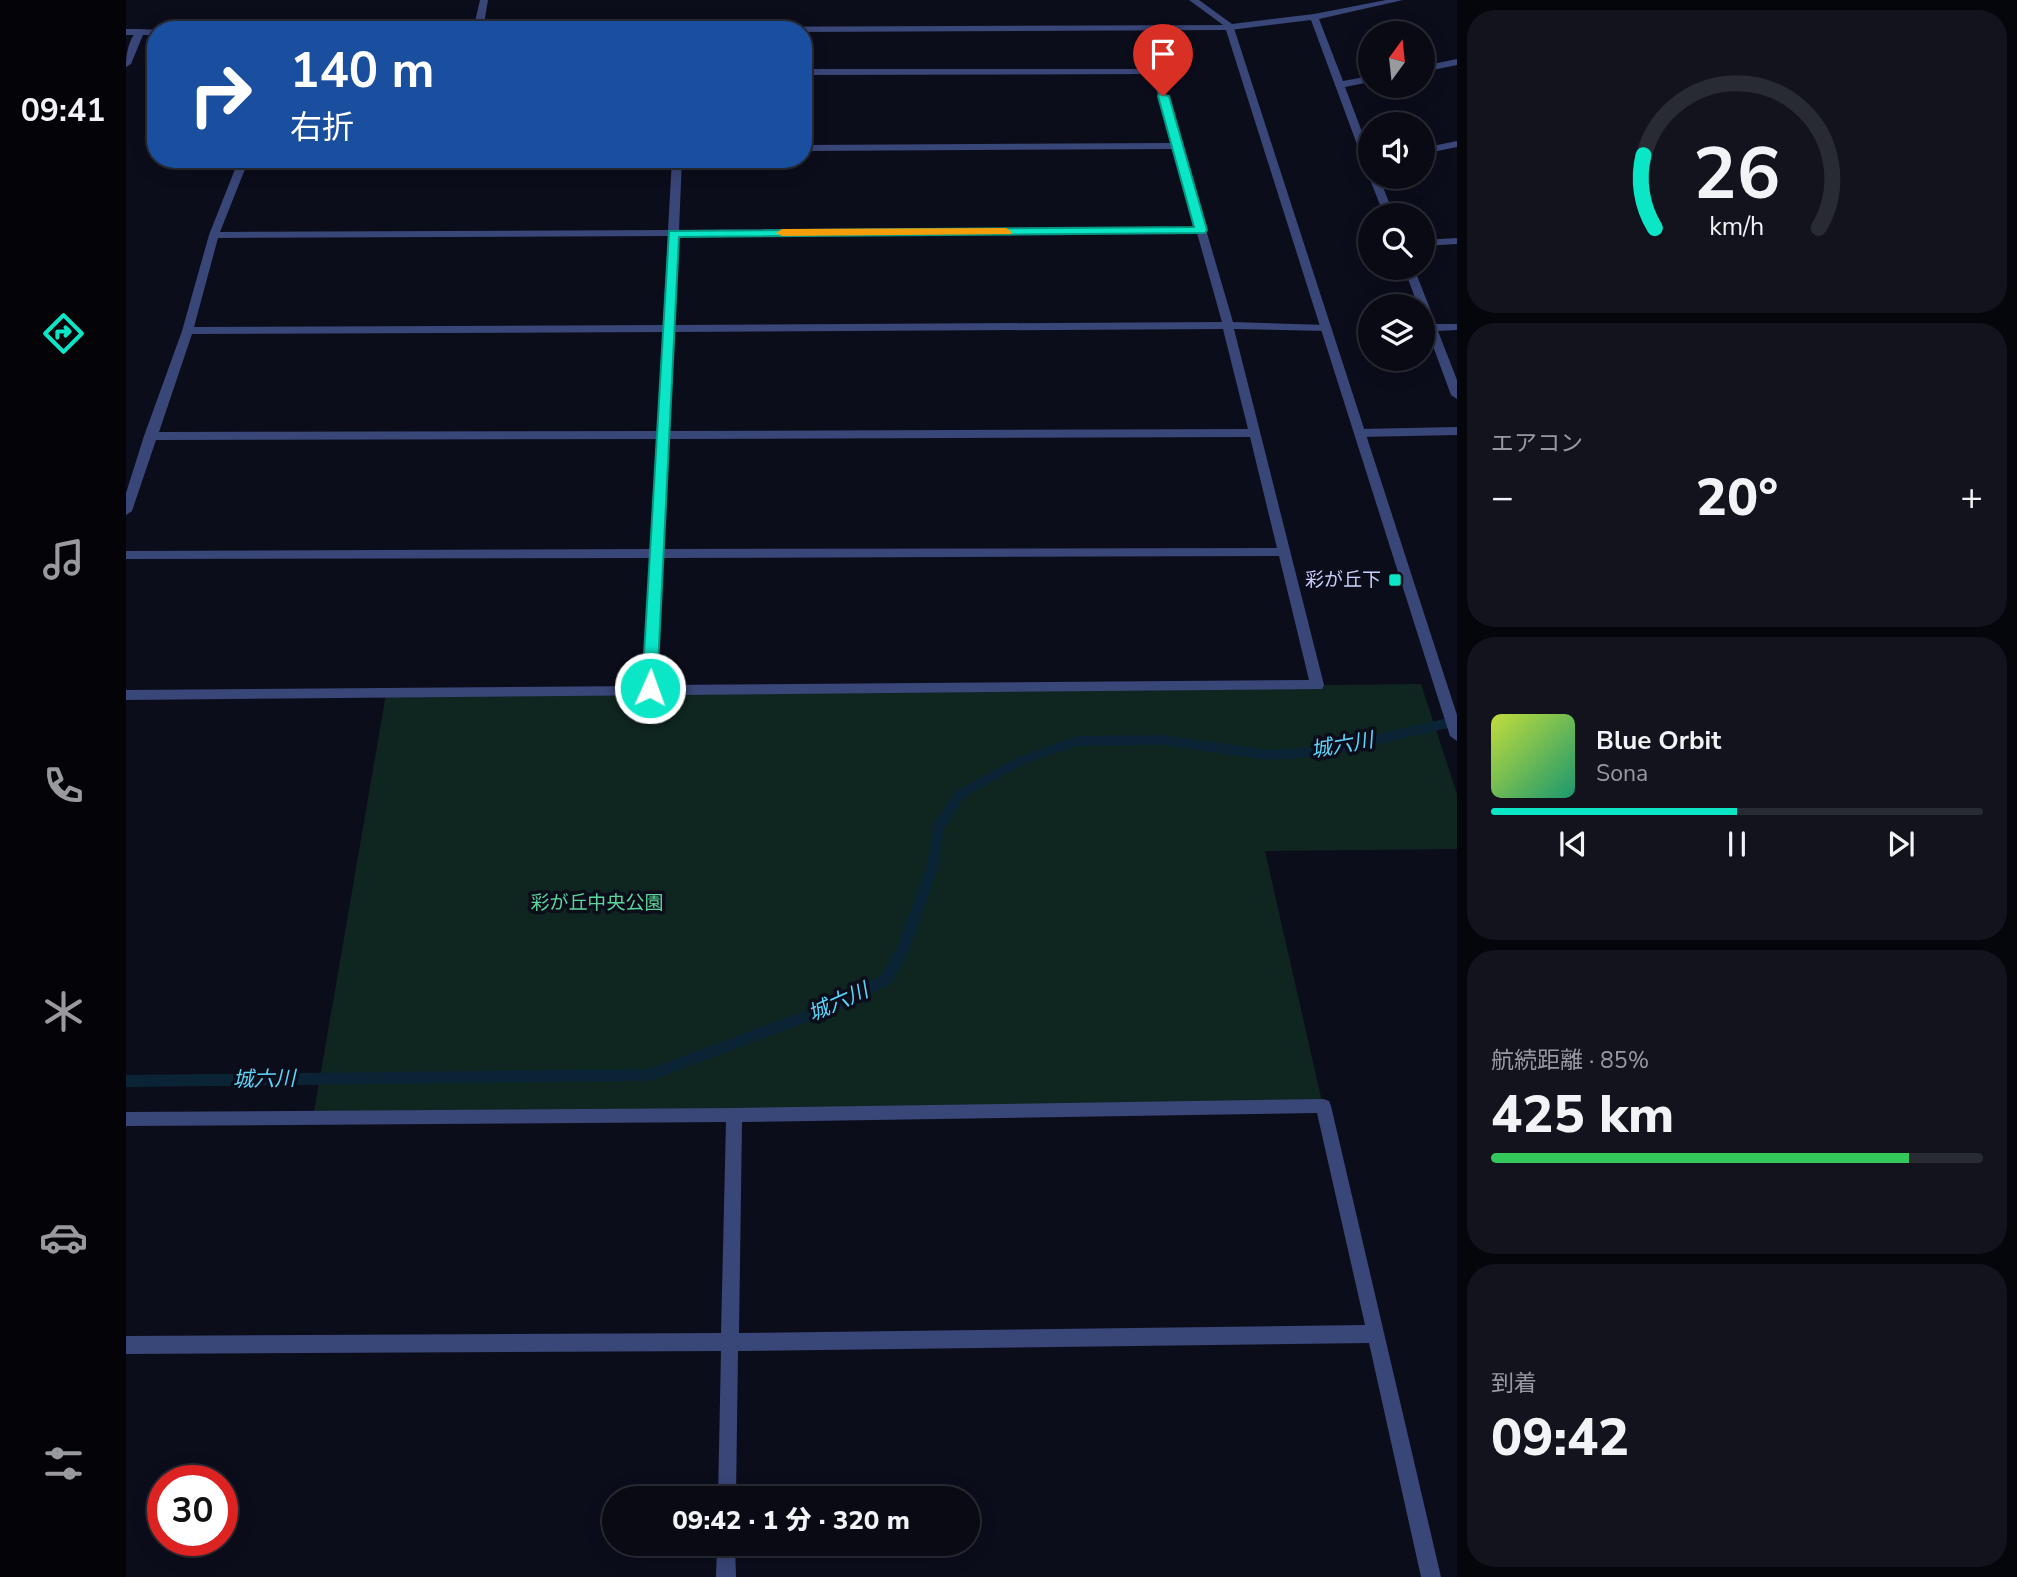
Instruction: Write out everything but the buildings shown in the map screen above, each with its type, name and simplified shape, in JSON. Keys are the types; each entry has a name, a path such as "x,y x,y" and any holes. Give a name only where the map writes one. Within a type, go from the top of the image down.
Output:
{"street":[{"path":"480,21 484,0"},
{"path":"1193,0 1230,27 1457,736"},
{"path":"812,29 1230,27 1314,16 1399,0"},
{"path":"1314,16 1358,133"},
{"path":"126,32 147,32"},
{"path":"126,64 140,32"},
{"path":"1435,67 1457,62"},
{"path":"126,695 386,694 650,688 1317,685 1227,325 1156,71 812,72"},
{"path":"1339,85 1358,81"},
{"path":"1435,149 1457,144"},
{"path":"812,148 1178,146"},
{"path":"126,511 188,331 214,235 240,168"},
{"path":"650,688 677,168"},
{"path":"214,235 1201,230"},
{"path":"1435,242 1457,241"},
{"path":"188,331 1227,325 1326,328"},
{"path":"1435,328 1457,327"},
{"path":"1435,336 1457,395"},
{"path":"1360,433 1457,431"},
{"path":"150,436 1253,433"},
{"path":"126,555 1283,552"},
{"path":"126,1119 734,1115 1323,1106 1432,1577"},
{"path":"727,1486 734,1115"},
{"path":"126,1345 729,1342 1376,1334"},
{"path":"726,1556 726,1577"}],"green space":[{"name":"彩が丘中央公園","path":"1421,684 1457,794 1457,849 1265,851 1323,1106 313,1118 386,694"}],"waterway":[{"name":"城六川","path":"126,1081 649,1075 828,1008 887,979 903,949 932,868 938,827 960,794 1022,760 1078,741 1162,740 1270,755 1325,751 1457,721"}],"slow traffic":[{"path":"782,233 1006,232"}],"place":[{"name":"彩が丘下","path":"1395,580"}],"route":[{"path":"650,688 673,233 1201,230 1163,96"}]}
